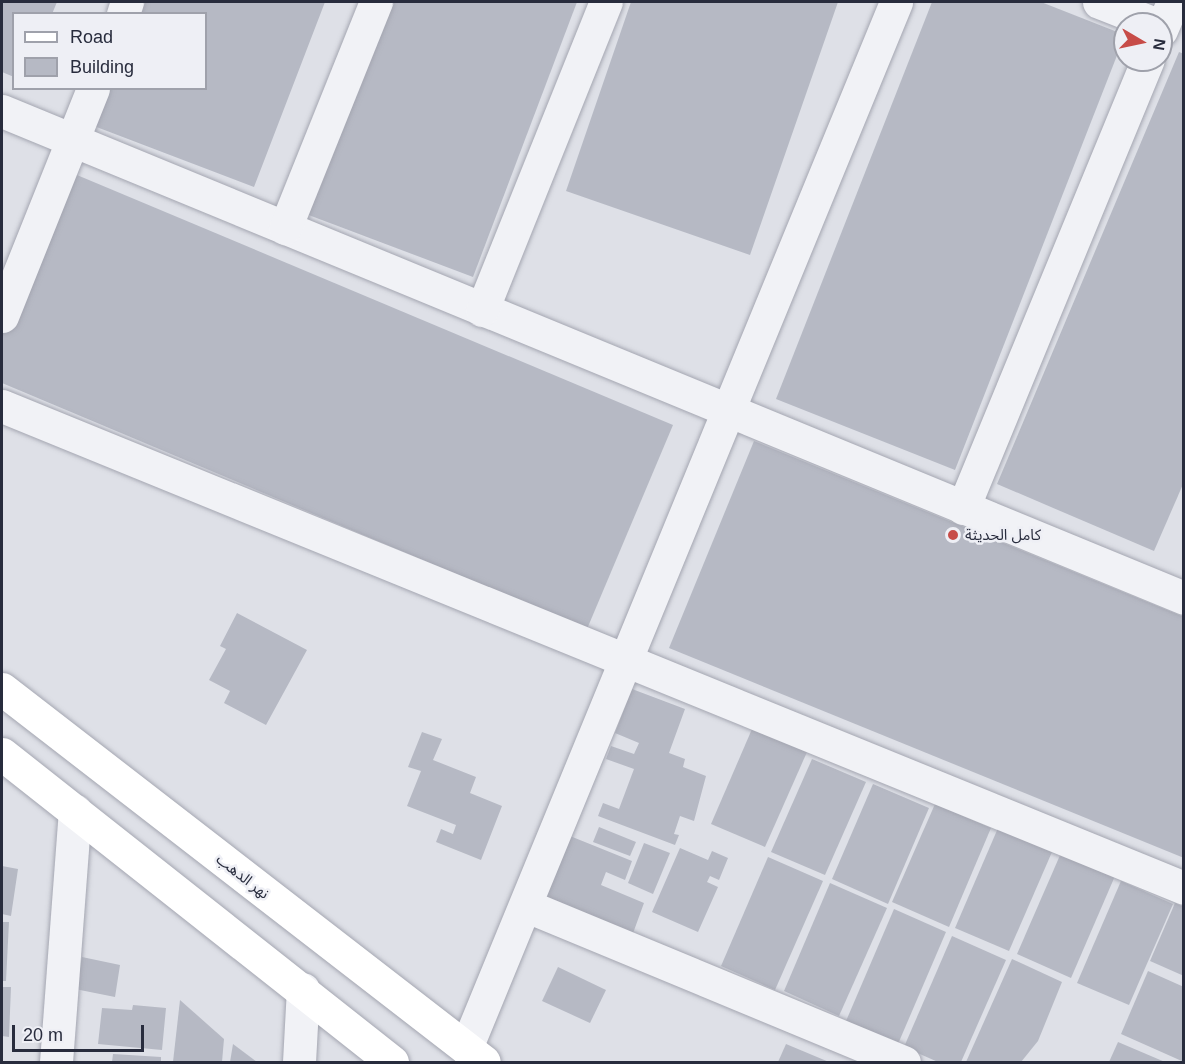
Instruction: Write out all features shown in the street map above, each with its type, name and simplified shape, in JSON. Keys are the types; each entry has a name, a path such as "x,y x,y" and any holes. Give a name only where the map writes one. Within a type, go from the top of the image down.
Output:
{"main road":[{"name":"نهر الدهب","path":"2,690 475,1055"},
{"path":"2,754 303,989 392,1062"}],"street":[{"path":"285,228 376,2"},
{"path":"482,310 606,2"},
{"path":"475,1055 526,906 896,2"},
{"path":"1099,2 1129,12"},
{"path":"963,508 1143,72"},
{"path":"2,316 92,90"},
{"path":"2,111 1184,598"},
{"path":"2,406 1184,888"},
{"path":"56,1062 75,811"},
{"path":"526,906 904,1062"},
{"path":"299,1062 303,989"}],"building":[{"path":"2,2 57,2 53,12 12,12 12,76 2,72"},
{"path":"133,2 325,2 254,187 86,123 98,90 207,90 207,12 129,12"},
{"path":"387,2 577,2 473,277 306,214"},
{"path":"631,2 838,2 750,255 566,191"},
{"path":"932,2 1041,2 1113,30 1113,66 955,470 776,399"},
{"path":"1179,52 1184,54 1184,482 1154,551 997,484 1171,72 1173,72"},
{"path":"65,170 673,425 587,629 2,383 2,321"},
{"path":"754,441 1184,617 1184,858 669,648"},
{"path":"237,613 307,650 266,725 224,703 230,691 209,680 226,649 220,646"},
{"path":"632,689 685,709 669,753 685,759 683,767 706,776 694,821 680,816 674,834 679,835 675,845 598,816 603,803 619,809 634,769 606,759 611,746 634,754 639,743 615,733"},
{"path":"752,729 807,752 765,847 711,824"},
{"path":"422,732 442,739 433,760 476,777 470,793 502,806 481,860 436,842 441,829 453,834 456,825 407,806 421,771 408,767"},
{"path":"812,759 866,782 825,875 771,852"},
{"path":"873,784 929,808 888,904 832,879"},
{"path":"935,804 991,828 949,927 892,902"},
{"path":"599,827 636,842 630,856 593,842"},
{"path":"998,828 1052,852 1009,951 955,928"},
{"path":"570,836 632,861 625,880 606,872 601,885 644,903 632,936 544,901"},
{"path":"644,843 670,853 653,894 628,883"},
{"path":"680,848 708,860 712,851 728,858 719,880 710,876 707,882 718,887 698,932 652,912"},
{"path":"1061,853 1115,876 1071,978 1017,954"},
{"path":"768,857 823,881 775,990 721,966"},
{"path":"2,866 18,869 11,916 2,914"},
{"path":"1121,881 1173,904 1129,1005 1077,983"},
{"path":"830,883 887,908 839,1016 784,991"},
{"path":"1175,903 1184,907 1184,976 1150,961"},
{"path":"894,909 946,932 898,1044 846,1021"},
{"path":"2,922 9,922 6,981 2,981"},
{"path":"952,936 1006,960 961,1062 938,1062 904,1047"},
{"path":"82,957 120,965 115,997 75,989"},
{"path":"1012,959 1062,982 1038,1041 1021,1062 966,1062"},
{"path":"558,967 606,990 590,1023 542,1001"},
{"path":"1148,971 1184,987 1184,1062 1121,1034"},
{"path":"2,987 11,987 9,1037 2,1036"},
{"path":"180,1000 224,1039 222,1062 173,1062"},
{"path":"133,1005 166,1008 162,1050 98,1044 102,1008 132,1010"},
{"path":"1118,1042 1165,1062 1109,1062"},
{"path":"233,1044 257,1062 230,1062"},
{"path":"786,1044 829,1062 778,1062"},
{"path":"113,1054 161,1057 161,1062 112,1062"}],"place":[{"name":"كامل الحديثة","path":"953,535"}]}
